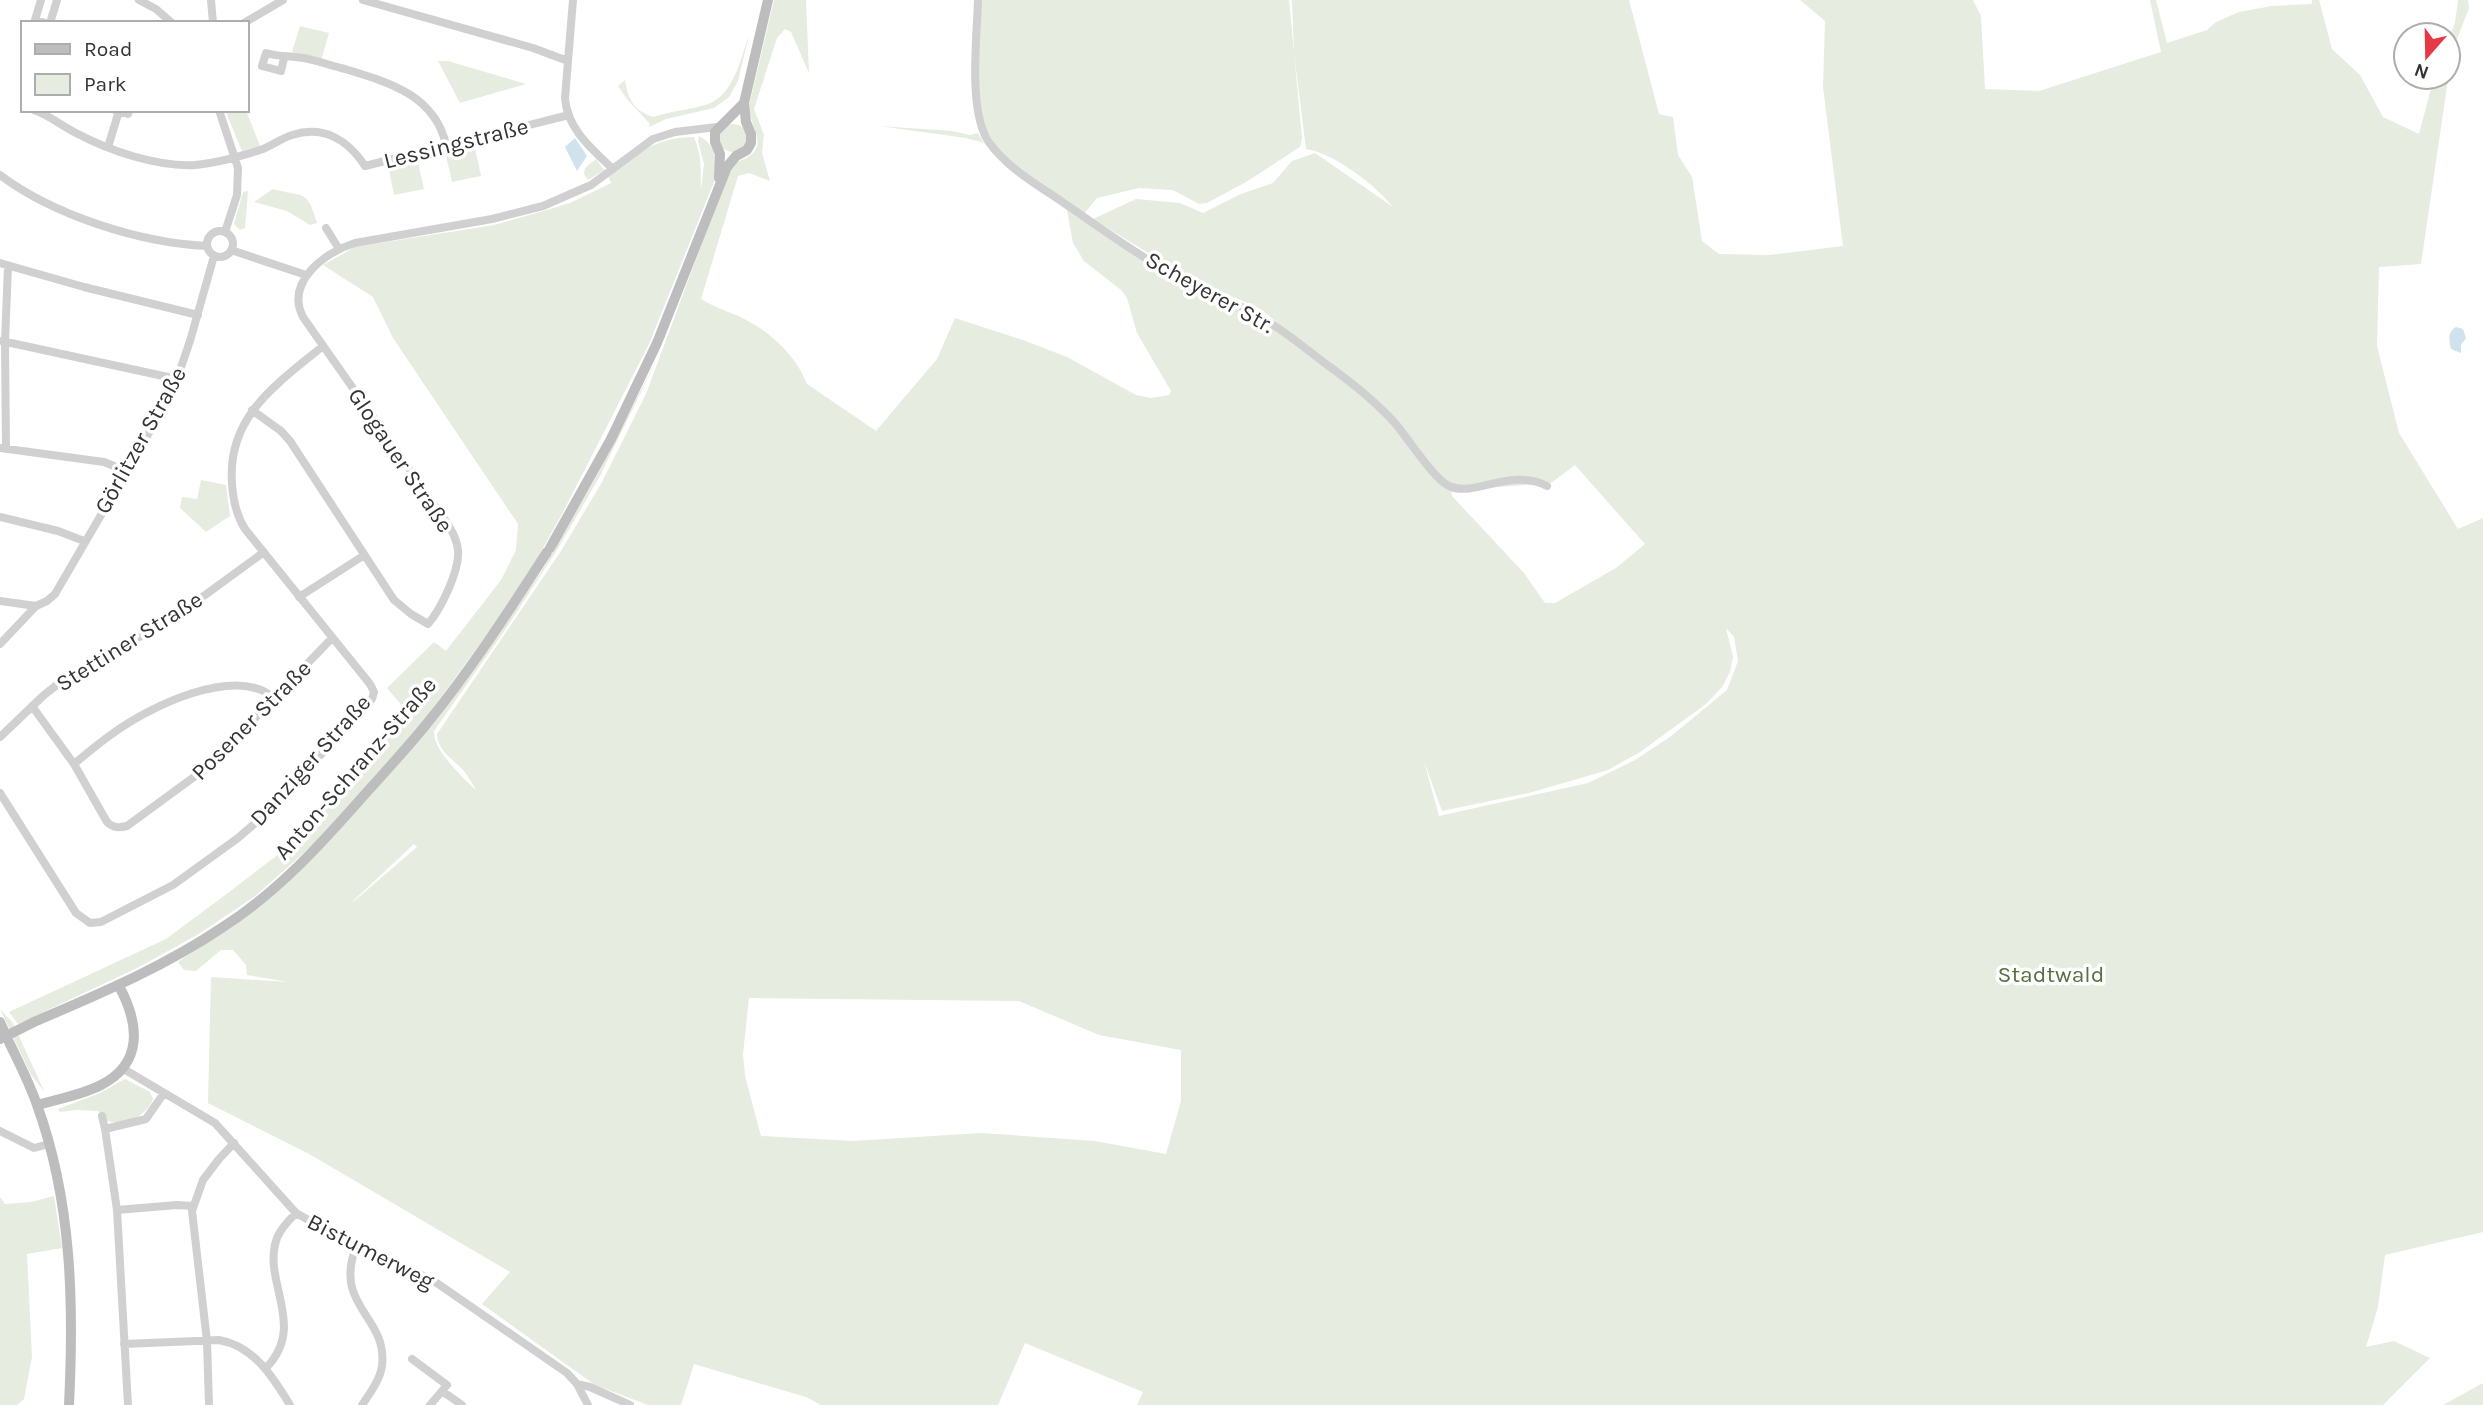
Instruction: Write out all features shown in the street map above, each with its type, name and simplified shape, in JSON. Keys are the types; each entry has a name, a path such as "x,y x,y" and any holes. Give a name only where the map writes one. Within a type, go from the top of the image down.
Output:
{"main road":[{"path":"748,127 744,103 768,0"},
{"path":"717,127 744,103"},
{"path":"728,120 739,120 748,127"},
{"name":"Anton-Schranz-Straße","path":"717,127 720,159 718,188"},
{"name":"Anton-Schranz-Straße","path":"3,1034 119,986 224,927 277,887 324,841 425,726 459,682 548,550 611,439 653,353 690,265 718,188 731,161 749,146 751,138 748,127"},
{"path":"717,146 726,155 736,156"},
{"path":"37,1105 100,1086 122,1068 134,1044 135,1032 130,1009 119,986"},
{"path":"3,1034 37,1105 61,1194 73,1319 69,1405"}],"street":[{"path":"40,21 36,20 41,0"},
{"path":"49,21 57,0"},
{"path":"139,0 156,9 170,21"},
{"path":"211,0 213,21"},
{"path":"247,21 283,0"},
{"path":"363,0 533,48 568,61"},
{"path":"573,0 565,98 569,115 576,131 613,169"},
{"name":"Scheyerer Str.","path":"978,0 975,82 981,126 986,138 1007,162 1084,217 1171,273 1249,310 1364,392 1418,450 1438,479 1447,484 1468,488 1518,479 1534,480 1547,486"},
{"path":"284,58 307,58 379,79 405,90 432,113 446,145"},
{"path":"41,112 82,136 153,160 202,164 236,157"},
{"path":"108,147 117,112"},
{"path":"219,112 236,157 237,195 225,232"},
{"name":"Lessingstraße","path":"236,157 265,148 292,135 309,132 328,134 346,143 365,166 569,115"},
{"path":"231,250 306,275 340,249 362,242 492,219 543,206 579,191 653,139 675,132 717,127"},
{"path":"694,130 705,134 717,146"},
{"path":"0,175 59,210 171,242 207,246"},
{"path":"326,228 340,249"},
{"path":"225,232 232,241 231,250 222,257 214,256 207,246 208,239 214,233 225,232"},
{"name":"Görlitzer Straße","path":"0,644 36,606 55,594 177,379 214,256"},
{"path":"126,471 104,462 3,449 4,264 198,315"},
{"name":"Glogauer Straße","path":"252,410 290,441 394,600 428,624 447,592 457,562 458,549 453,535 419,483 303,317 299,299 306,275"},
{"path":"2,341 177,379"},
{"name":"Danziger Straße","path":"0,793 76,913 90,923 101,922 173,885 252,826 281,799 372,699 373,688 241,522 232,493 234,446 252,410 272,388 323,346"},
{"path":"0,517 58,531 84,541"},
{"name":"Stettiner Straße","path":"0,737 44,695 87,666 179,614 264,552"},
{"path":"299,597 363,556"},
{"path":"0,601 36,606"},
{"name":"Posener Straße","path":"32,706 74,764 107,822 116,827 127,826 209,766 332,638"},
{"path":"74,764 124,726 154,709 194,693 239,685 263,690 275,699"},
{"name":"Bistumerweg","path":"122,1068 215,1123 296,1213 356,1247 431,1279 556,1365 577,1384 589,1405"},
{"path":"105,1129 146,1119 163,1093"},
{"path":"102,1116 117,1210 128,1405"},
{"path":"0,1131 34,1148 49,1144"},
{"path":"209,1405 207,1340 192,1206 207,1173 234,1143"},
{"path":"117,1210 192,1206"},
{"path":"266,1368 278,1351 284,1330 275,1243 296,1213"},
{"path":"356,1247 349,1267 352,1289 376,1331 382,1352 380,1373 362,1405"},
{"path":"124,1344 207,1340 233,1344 266,1368 290,1405"},
{"path":"412,1359 447,1385 430,1405"},
{"path":"577,1384 630,1405"},
{"path":"442,1391 461,1405"}],"green space":[{"name":"Stadtwald","path":"774,0 806,0 809,73 791,32 785,29 777,38 754,109 764,135 762,153 770,181 749,173 738,176 701,299 747,320 768,334 795,362 807,384 876,431 937,359 955,318 1067,357 1136,395 1151,398 1169,395 1171,391 1137,333 1127,298 1121,290 1084,261 1073,243 1067,210 1161,272 1249,311 1338,371 1259,308 1189,278 1093,219 1136,199 1180,203 1203,213 1241,194 1273,183 1292,161 1315,153 1393,207 1376,189 1341,163 1306,149 1294,53 1292,0 1629,0 1659,114 1673,117 1678,155 1692,177 1702,241 1719,254 1769,255 1843,246 1823,87 1825,21 1800,0 1973,0 1981,16 1985,89 2039,91 2161,52 2150,0 2156,0 2167,43 2207,30 2216,22 2239,12 2272,6 2312,4 2312,0 2319,0 2332,49 2360,75 2383,117 2419,134 2430,91 2446,91 2421,264 2379,267 2377,346 2399,433 2458,529 2483,518 2483,1232 2385,1255 2378,1307 2366,1347 2394,1341 2430,1358 2383,1405 1137,1405 1143,1392 1025,1343 998,1405 821,1405 806,1397 694,1364 681,1405 648,1405 595,1385 482,1304 510,1272 311,1155 208,1103 211,977 288,982 247,975 246,965 233,950 221,950 196,971 184,970 178,962 225,930 312,859 430,728 541,572 597,475 659,355 600,476 557,550 434,731 443,754 476,790 463,770 443,750 437,734 561,551 602,482 646,394 728,173 734,163 746,158 757,146 749,106","holes":["1575,465 1645,544 1616,568 1555,603 1545,603 1524,573 1452,496 1451,488 1551,483","1726,628 1734,637 1738,661 1727,690 1670,737 1635,760 1588,783 1439,816 1424,761 1442,811 1529,793 1608,770 1640,752 1706,704 1722,687 1730,672 1733,657","414,844 417,847 353,902 353,901","749,998 1019,1001 1099,1035 1181,1050 1181,1101 1166,1154 1095,1141 982,1133 853,1141 761,1136 745,1076 743,1054"]},
{"path":"981,0 1289,0 1302,138 1300,147 1246,182 1207,203 1199,204 1173,190 1139,188 1097,198 1083,215 1016,167 997,148 988,134 979,97"},
{"name":"Stadtwald","path":"2458,0 2468,0 2469,8 2462,26 2462,21 2455,21"},
{"path":"300,26 329,33 321,61 292,52"},
{"path":"749,35 738,81 729,97 714,108 666,119 649,127 650,124 618,86 625,80 633,103 653,117 708,104 724,93 730,84"},
{"path":"438,61 448,61 526,84 460,103"},
{"path":"226,112 247,113 260,146 242,151"},
{"path":"733,124 743,128 747,138 743,148 733,152 723,148 719,138 723,128"},
{"path":"879,126 952,131 970,135 978,133 984,143 966,138"},
{"path":"699,136 712,148 716,177 649,344 538,557 493,626 420,726 316,842 254,897 197,935 137,968 18,1024 9,1012 166,939 297,840 409,714 387,688 434,642 446,651 501,580 516,550 518,524 393,338 373,297 323,265 355,247 494,225 570,203 611,183 608,176 647,148 668,140 694,137 700,158 701,191 704,164"},
{"path":"474,144 481,176 452,182 445,151"},
{"path":"417,158 424,189 394,195 388,165"},
{"path":"596,159 604,170 588,180 584,174 585,168"},
{"path":"273,189 298,194 307,199 317,223 310,225 287,211 254,202"},
{"path":"248,191 245,228 240,230 234,224 243,192"},
{"path":"201,480 226,485 230,516 206,532 180,508 182,497 197,499"},
{"path":"0,1009 13,1023 44,1091 31,1075"},
{"path":"125,1079 150,1092 153,1099 147,1109 130,1121 111,1122 98,1111 60,1112 58,1109 100,1093"},
{"path":"54,1196 62,1248 27,1254 32,1357 24,1399 17,1405 0,1405 0,1197 5,1204 31,1202"},
{"path":"2483,1383 2483,1405 2443,1405"}],"water":[{"path":"575,138 587,156 577,171 565,147"},
{"path":"2456,327 2463,329 2466,338 2461,345 2461,353 2450,346 2450,334"}]}
